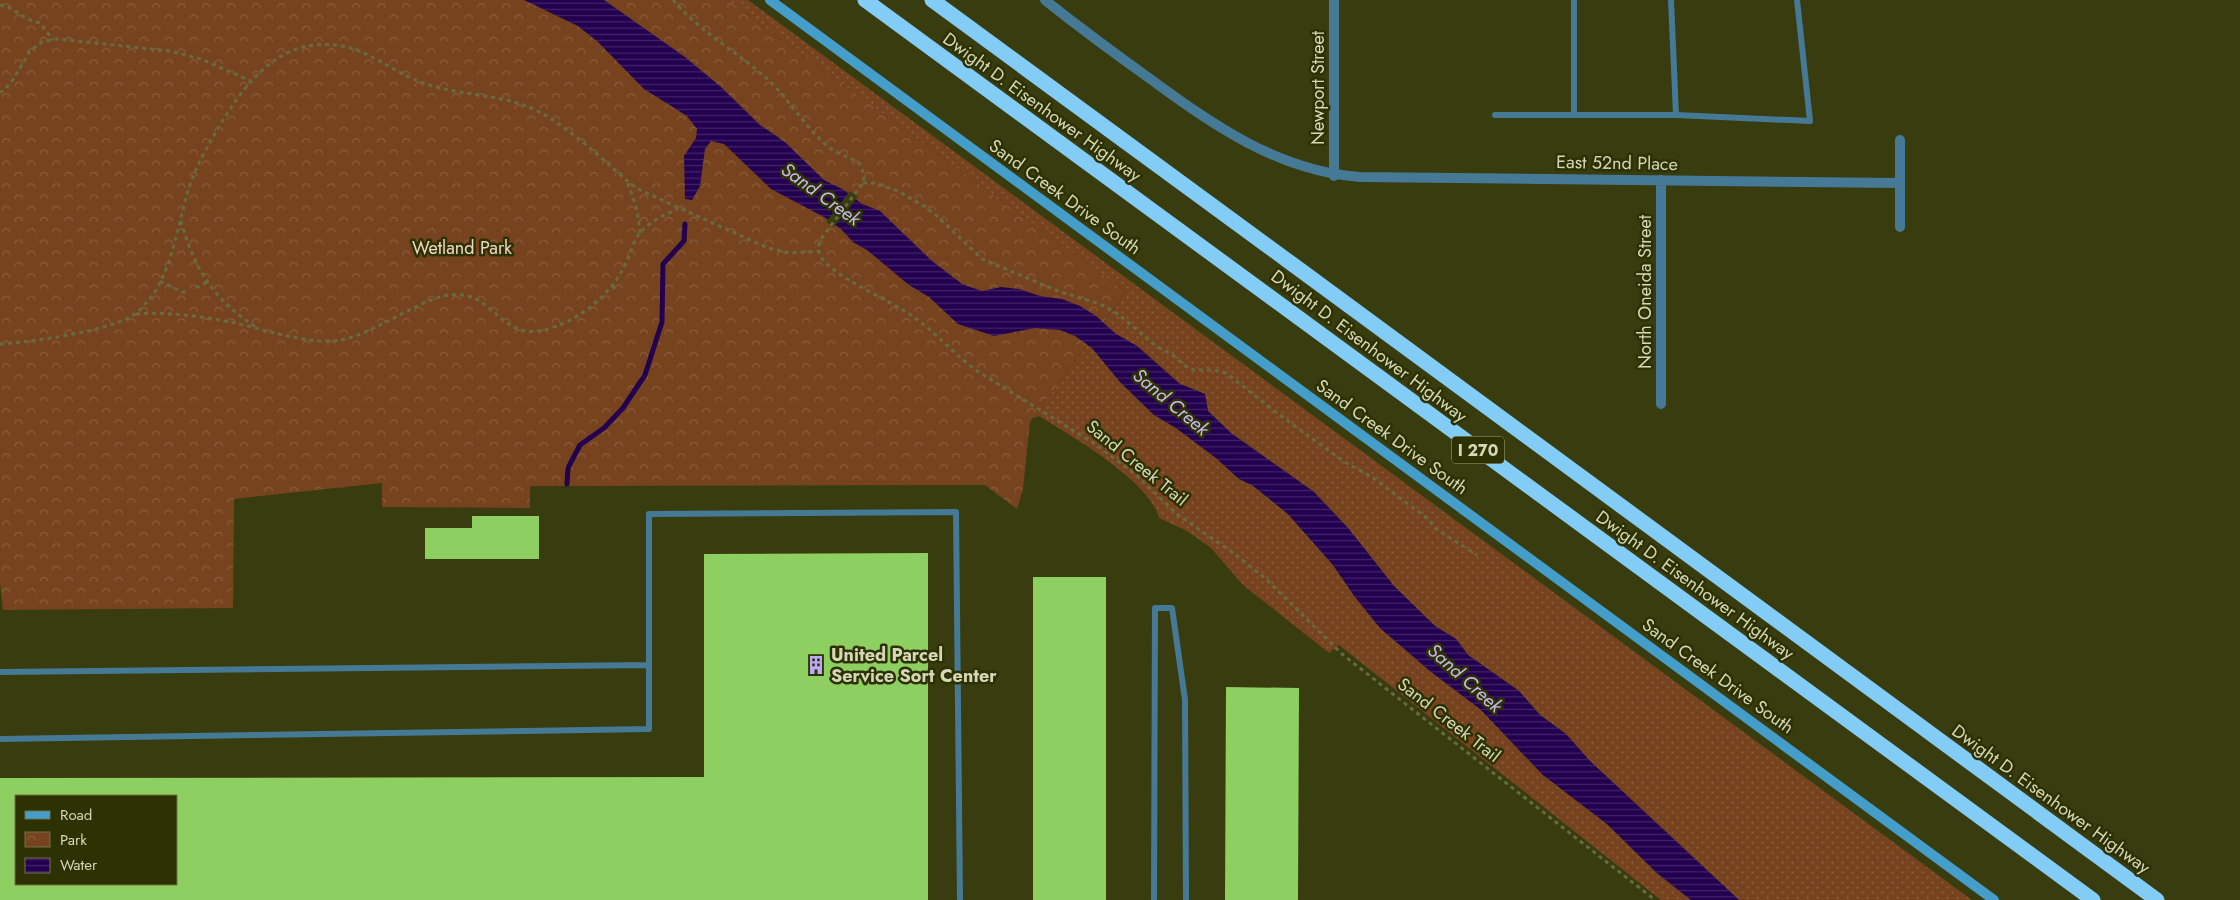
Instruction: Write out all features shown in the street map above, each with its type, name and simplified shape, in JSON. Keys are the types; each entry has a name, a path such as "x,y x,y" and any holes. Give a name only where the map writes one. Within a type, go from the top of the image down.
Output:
{"highway":[{"name":"Dwight D. Eisenhower Highway","path":"865,0 2093,900"},
{"name":"Dwight D. Eisenhower Highway","path":"932,0 2157,900"}],"main road":[{"name":"Sand Creek Drive South","path":"770,0 1994,900"}],"street":[{"name":"East 52nd Place","path":"1045,0 1189,108 1238,139 1289,163 1334,176 1360,178 1900,183"},
{"name":"Newport Street","path":"1334,0 1334,176"},
{"path":"1900,140 1900,227"},
{"name":"North Oneida Street","path":"1661,180 1661,404"}],"lane":[{"path":"1574,0 1574,115"},
{"path":"1671,0 1676,115"},
{"path":"1496,115 1676,115 1810,121 1797,0"},
{"path":"0,739 649,729 649,514 956,512 960,900"},
{"path":"1154,900 1155,608 1172,608 1185,700 1186,900"},
{"path":"0,672 649,665"}],"path":[{"path":"134,314 150,297 160,281 170,260 188,192 201,157 240,93 259,71 272,62 303,47 330,44 344,46 422,83 463,94 525,105 564,128 628,183 678,209 768,248 790,253 819,251 820,240 863,183 864,177 861,165 826,146 777,88 695,23 673,0"},
{"path":"0,5 8,7 40,24 53,40"},
{"path":"0,93 11,83 30,51 42,42 53,40 170,51 201,59 251,81"},
{"path":"628,183 637,210 640,233"},
{"path":"863,183 874,183 898,191 924,206 982,259 1058,291 1100,304 1118,314 1156,346 1173,355 1185,366 1194,370 1214,370 1226,373 1346,463 1372,477 1428,519 1436,529 1477,555"},
{"path":"0,344 81,332 106,326 134,314 149,313 180,315 259,329 290,337 315,340 349,338 377,327 427,302 452,294 473,298 500,319 519,329 544,330 573,318 600,298 612,286 624,267 640,233 659,218 678,209"},
{"path":"181,221 192,255 207,282 231,309 259,329"},
{"name":"Sand Creek Trail","path":"819,251 826,262 927,327 966,363 1095,444 1136,475 1178,515 1235,554 1266,579 1342,654 1655,900"},
{"path":"160,281 182,292 188,292"},
{"path":"196,288 207,282"},
{"path":"612,286 616,290"}],"green space":[{"name":"Wetland Park","path":"0,0 728,0 1126,292 1030,422 1023,489 1017,509 985,485 530,486 530,508 382,507 382,483 234,499 233,608 3,610 0,582"},
{"path":"728,0 748,0 1972,900 1739,900 1590,761 1566,734 1540,715 1519,691 1468,655 1456,639 1435,626 1394,586 1348,528 1314,492 1231,433 1208,411 1205,394 1180,384 1137,346 1103,324 1126,292"},
{"path":"1087,345 1092,348 1120,382 1154,415 1176,428 1216,458 1239,479 1252,485 1288,514 1333,565 1355,597 1380,628 1430,671 1480,709 1543,775 1607,824 1657,873 1691,900 1661,900 1339,645 1329,653 1243,585 1211,548 1187,531 1159,518 1153,504 1141,490 1108,461 1039,416 1033,418"}],"water":[{"name":"Sand Creek","path":"524,0 604,0 685,57 721,87 760,125 785,142 824,180 844,190 862,204 880,211 932,261 962,284 982,291 1001,287 1019,289 1040,296 1062,299 1080,306 1096,316 1116,334 1137,346 1180,384 1205,394 1208,411 1231,433 1314,492 1348,528 1394,586 1435,626 1456,639 1468,655 1519,691 1540,715 1566,734 1590,761 1739,900 1691,900 1657,873 1607,824 1543,775 1480,709 1430,671 1380,628 1355,597 1333,565 1288,514 1252,485 1239,479 1216,458 1176,428 1154,415 1120,382 1092,348 1075,336 1060,330 1035,328 994,336 958,324 929,297 909,285 867,250 853,242 841,229 824,217 771,189 724,144 711,141 705,149 700,186 692,200 685,199 684,156 696,138 697,129 687,116 644,89 598,42 578,26"}],"pier":[{"path":"850,191 858,197 834,227 826,222"}],"building":[{"path":"472,516 539,516 539,559 425,559 425,528 472,528"},
{"name":"United Parcel Service Sort Center","path":"928,553 928,900 0,900 0,778 704,777 704,554"},
{"path":"1033,577 1106,577 1106,900 1033,900"},
{"path":"1226,687 1299,688 1298,900 1225,900"}],"waterway":[{"path":"567,484 568,468 580,445 604,428 623,408 645,375 662,322 663,264 684,241 685,224"}],"place":[{"name":"United Parcel Service Sort Center","path":"816,665"}]}
